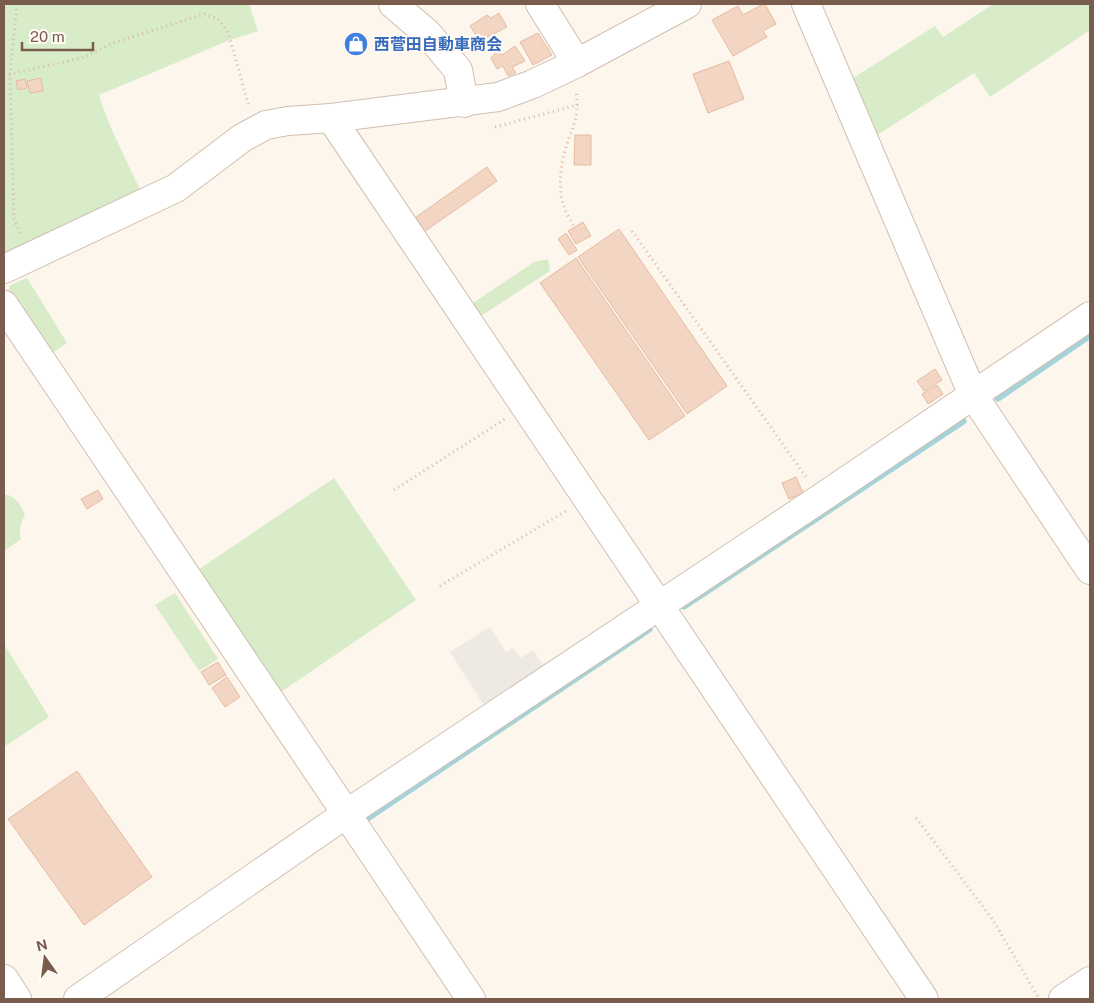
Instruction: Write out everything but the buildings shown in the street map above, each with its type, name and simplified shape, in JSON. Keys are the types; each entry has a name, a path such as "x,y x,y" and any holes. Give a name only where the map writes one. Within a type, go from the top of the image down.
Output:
{"street":[{"path":"393,4 428,34 458,70 464,103"},
{"path":"540,4 577,63"},
{"path":"4,269 176,188 242,138 266,126 288,121 332,118 498,98 577,63 687,4"},
{"path":"806,4 973,395 1090,570"},
{"path":"332,118 924,999"},
{"path":"4,305 471,999"},
{"path":"78,999 346,814 821,498 1090,316"},
{"path":"4,979 17,999"},
{"path":"1063,999 1090,982"}],"path":[{"path":"17,4 10,74 14,221 32,255"},
{"path":"4,73 10,74 82,58 113,43 205,14 218,19 228,32 256,130"},
{"path":"573,225 563,204 560,176 564,154 575,124 578,105 575,88 577,63"},
{"path":"495,127 578,105"},
{"path":"632,231 821,498"},
{"path":"394,490 525,406"},
{"path":"440,586 587,498"},
{"path":"916,818 993,920 1039,999"}],"shaded area":[{"path":"490,627 506,652 513,648 520,658 533,650 545,668 485,707 450,652"}],"green space":[{"path":"4,4 249,4 258,31 230,40 99,95 113,132 141,192 4,258"},
{"path":"993,4 1090,4 1090,30 990,97 974,73 868,141 842,85 935,26 943,37"},
{"path":"548,259 550,271 476,319 467,307 534,262"},
{"path":"27,278 67,343 45,358 7,296 10,285"},
{"path":"334,478 416,600 272,698 192,574"},
{"path":"4,494 18,502 25,515 20,527 21,539 4,551"},
{"path":"175,593 218,659 199,671 155,605"},
{"path":"4,644 49,717 4,747"}],"waterway":[{"path":"998,398 1090,335"},
{"path":"684,606 963,421"},
{"path":"366,819 649,629"}],"place":[{"name":"西菅田自動車商会","path":"356,44"}]}
